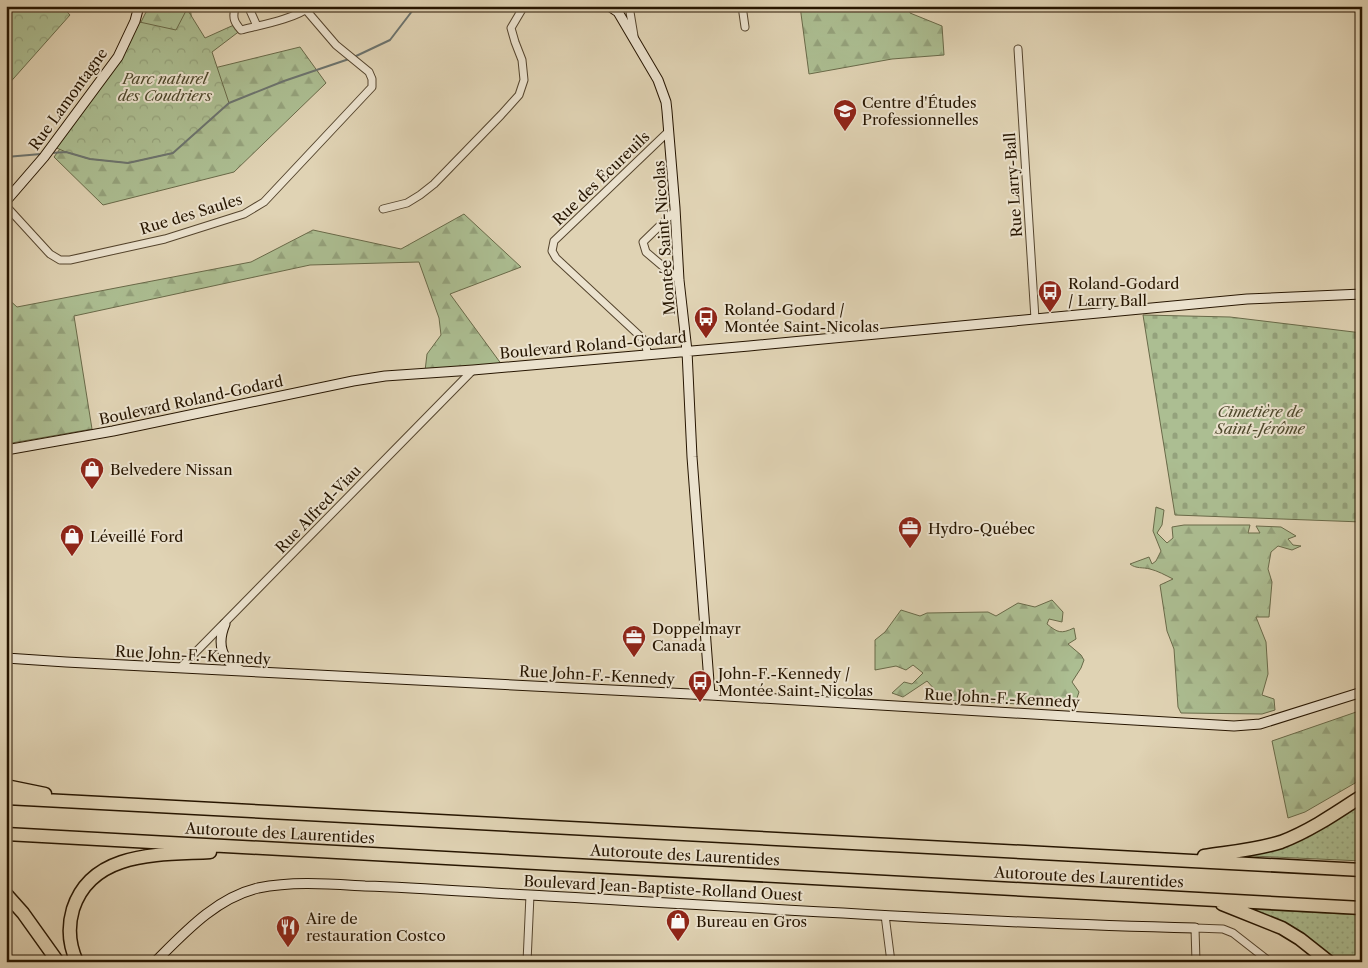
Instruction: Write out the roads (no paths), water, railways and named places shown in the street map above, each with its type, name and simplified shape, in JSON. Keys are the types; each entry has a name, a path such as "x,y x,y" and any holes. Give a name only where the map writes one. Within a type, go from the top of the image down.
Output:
{"highway":[{"path":"6,786 95,803"},
{"path":"1177,860 1247,850 1282,841 1316,825 1362,796"},
{"name":"Autoroute des Laurentides","path":"6,798 1362,870"},
{"name":"Autoroute des Laurentides","path":"6,834 1362,908"},
{"path":"77,962 71,942 70,925 73,911 82,891 102,871 121,862 141,857 268,849"},
{"path":"6,894 23,912 58,962"},
{"path":"1210,899 1282,928 1330,962"}],"street":[{"name":"Rue Lamontagne","path":"6,201 44,157 118,57 135,21 139,6"},
{"path":"240,6 235,9 233,17 241,30 283,19 309,8"},
{"path":"248,6 257,26"},
{"path":"382,209 407,203 420,195 441,177 518,95 524,80 522,60 511,28 524,6"},
{"name":"Montée Saint-Nicolas","path":"609,6 618,12 658,80 666,102 679,280 687,351 692,457 710,695"},
{"path":"630,6 634,40"},
{"path":"742,6 745,27"},
{"name":"Rue des Saules","path":"6,206 50,254 60,260 70,260 165,239 244,214 264,202 372,88 369,72 336,45 309,8"},
{"name":"Rue Larry-Ball","path":"1018,49 1035,319"},
{"name":"Rue des Écureuils","path":"648,355 642,338 556,258 552,251 554,241 669,131"},
{"path":"675,211 643,242 646,252 679,280"},
{"name":"Boulevard Roland-Godard","path":"8,450 113,431 385,376 648,355 1247,299 1362,294"},
{"name":"Rue Alfred-Viau","path":"181,668 473,370"},
{"path":"225,624 221,639 224,656 229,662 243,671"},
{"name":"Rue John-F.-Kennedy","path":"6,658 710,695 1234,726 1260,724 1362,692"},
{"name":"Boulevard Jean-Baptiste-Rolland Ouest","path":"155,962 180,936 210,910 223,902 256,889 295,883 408,887 886,915 1195,928"},
{"path":"527,962 530,895"},
{"path":"886,915 891,962"},
{"path":"1196,962 1195,928 1223,930 1233,933 1270,962"}],"waterway":[{"path":"354,57 390,40 416,6"},
{"path":"51,153 66,152 90,159 128,163 173,153 229,103 284,81 349,59"},
{"path":"6,157 41,154"}],"place":[{"name":"Centre d'Études Professionnelles","path":"845,132"},
{"name":"Roland-Godard / Larry Ball","path":"1050,313"},
{"name":"Roland-Godard / Montée Saint-Nicolas","path":"706,339"},
{"name":"Belvedere Nissan","path":"92,490"},
{"name":"Hydro-Québec","path":"910,549"},
{"name":"Léveillé Ford","path":"72,557"},
{"name":"Doppelmayr Canada","path":"634,658"},
{"name":"John-F.-Kennedy / Montée Saint-Nicolas","path":"700,703"},
{"name":"Bureau en Gros","path":"678,942"},
{"name":"Aire de restauration Costco","path":"288,948"}],"park label":[{"name":"Parc naturel des Coudriers","path":"165,86"},
{"name":"Cimetière de Saint-Jérôme","path":"1260,420"}]}
